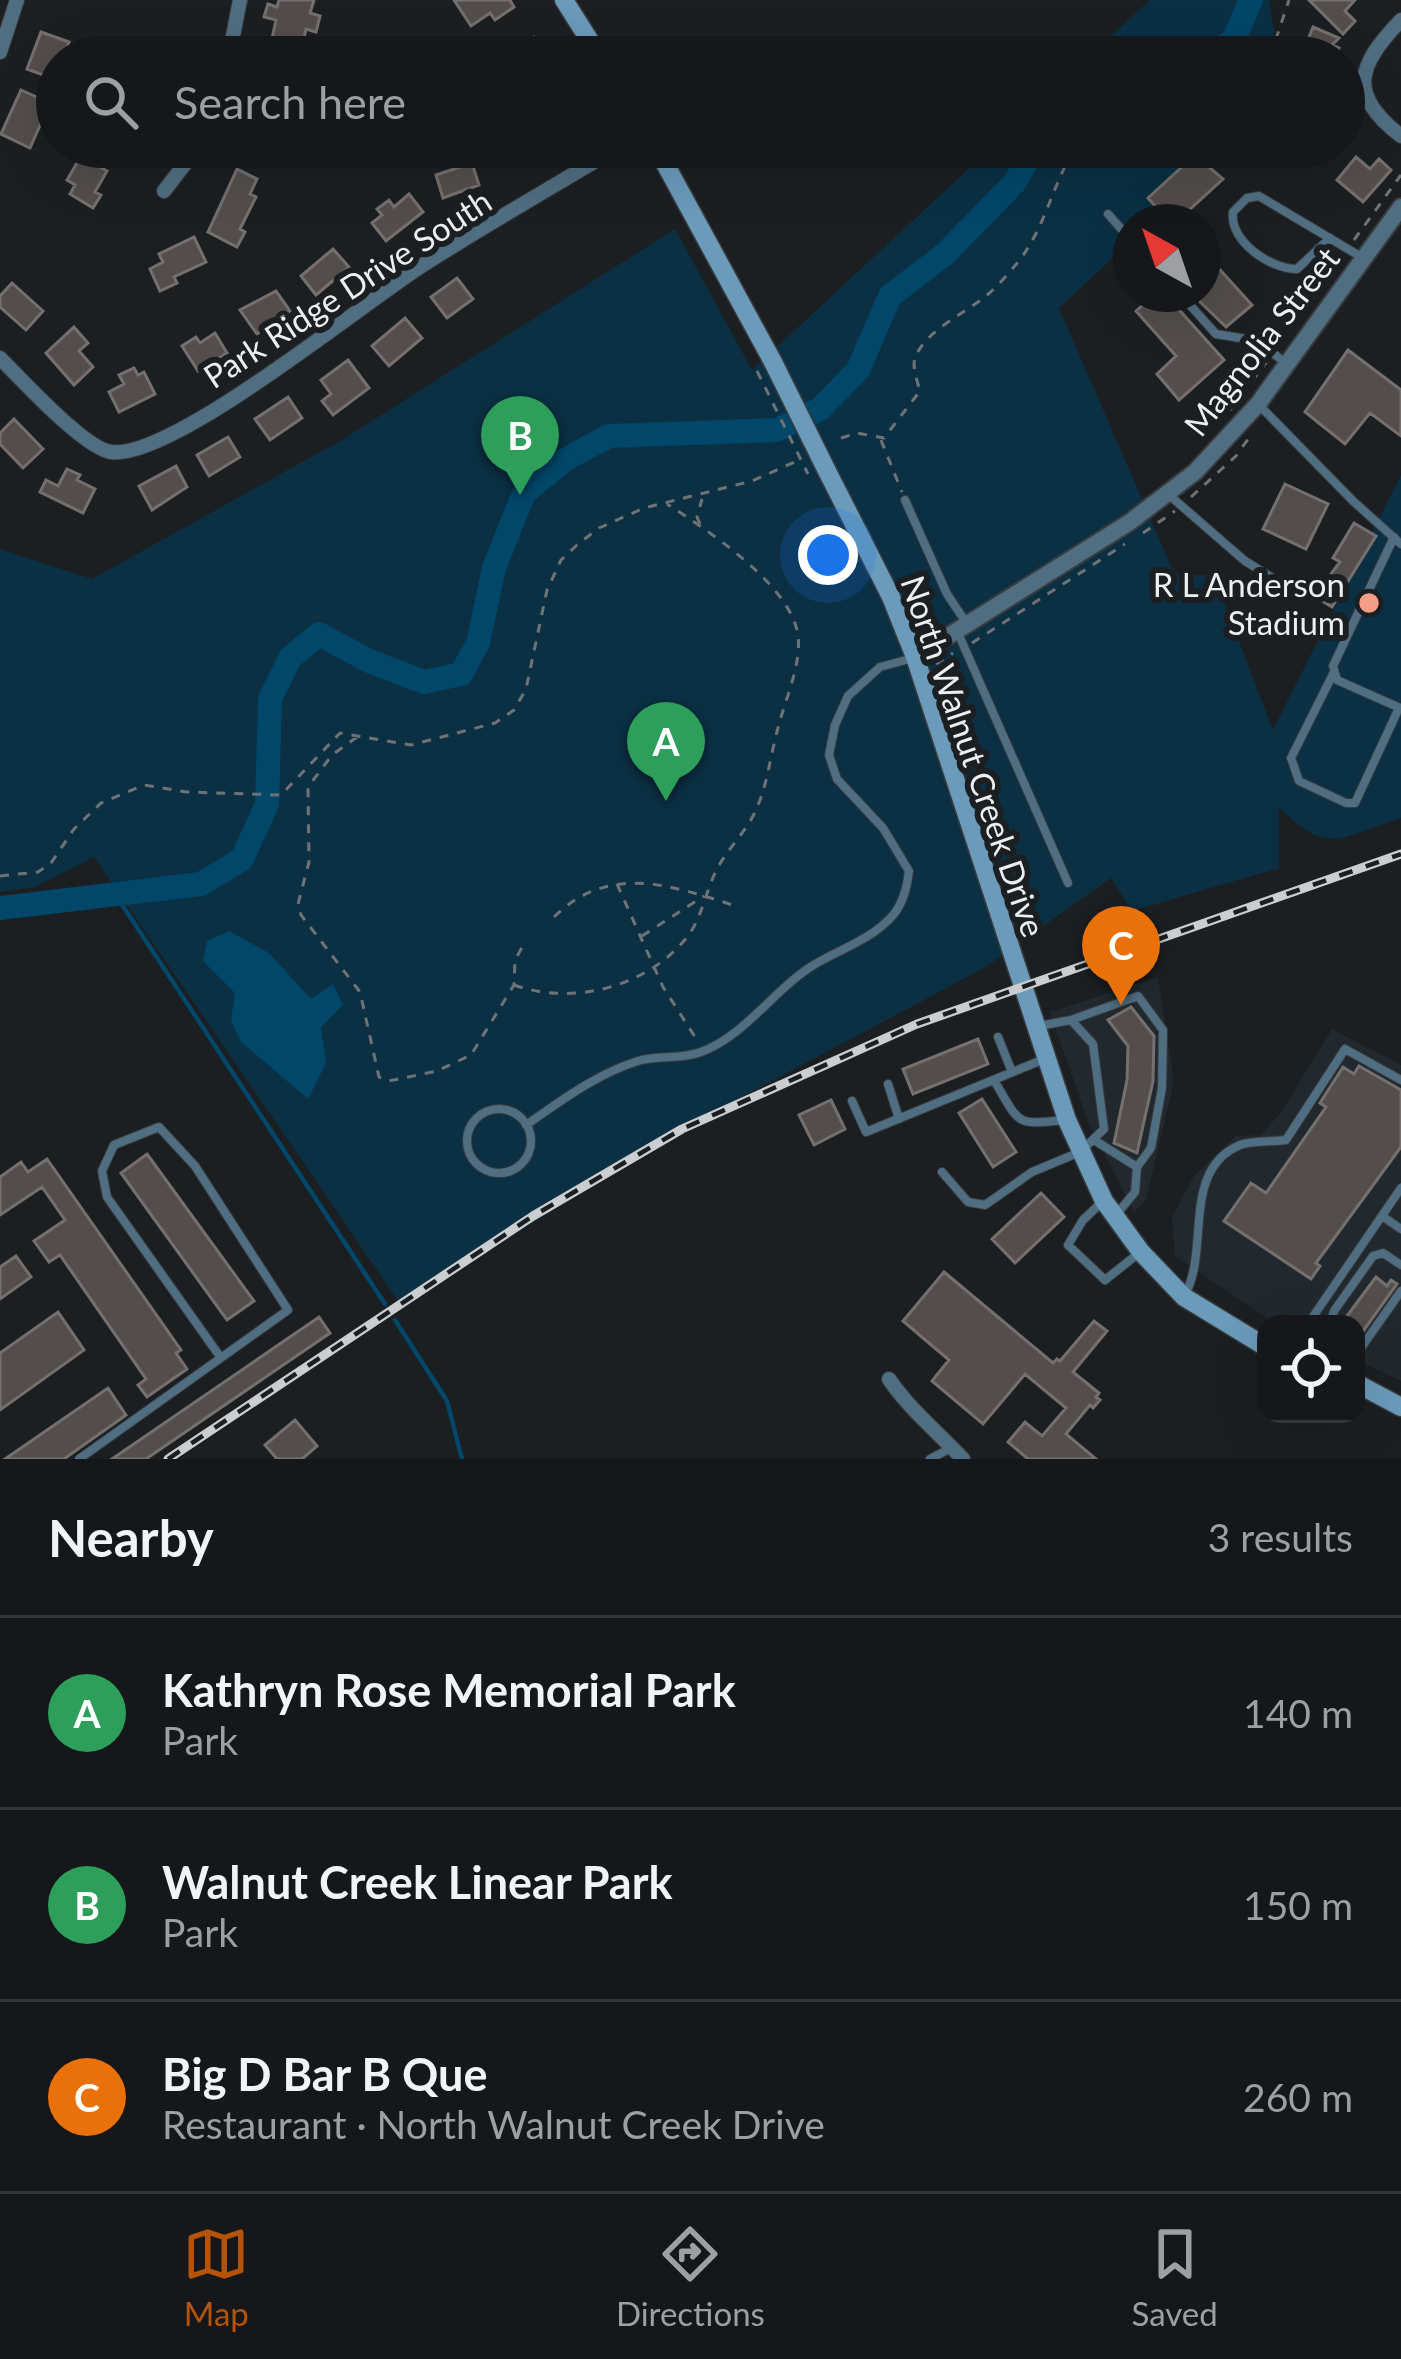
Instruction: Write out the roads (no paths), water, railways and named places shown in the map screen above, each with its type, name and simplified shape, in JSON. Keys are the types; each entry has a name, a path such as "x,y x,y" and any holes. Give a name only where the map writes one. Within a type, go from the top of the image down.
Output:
{"main road":[{"path":"564,0 587,36"},
{"name":"North Walnut Creek Drive","path":"666,168 817,472 890,597 915,657 1067,1120 1087,1146 1109,1209 1184,1297 1257,1342"},
{"path":"1365,1387 1400,1404"}],"street":[{"path":"0,52 17,0"},
{"path":"233,36 240,0"},
{"path":"1365,88 1381,41 1401,20"},
{"path":"1365,94 1377,117 1401,136"},
{"path":"164,191 182,168"},
{"name":"Park Ridge Drive South","path":"0,358 97,448 122,452 143,447 177,431 361,312 418,268 584,168"},
{"name":"Magnolia Street","path":"915,657 1169,496 1258,404 1279,358 1356,253 1401,207"},
{"path":"889,1379 906,1404 958,1453"}],"lane":[{"path":"1330,238 1297,269 1285,269 1239,240 1233,231 1233,212 1247,199 1259,196 1356,253"},
{"path":"1108,214 1113,220"},
{"path":"1196,312 1216,334 1258,341 1279,358"},
{"path":"1258,404 1397,540 1291,758 1299,781 1355,803 1400,708 1333,674"},
{"path":"1169,496 1245,561 1271,577"},
{"path":"905,500 1068,883"},
{"path":"526,1124 596,1078 641,1060 682,1058 704,1051 741,1029 813,965 863,940 893,914 906,891 909,871 899,849 837,779 829,755 848,696 880,667 915,657"},
{"path":"1037,1026 1071,1020 1138,996 1163,1030 1162,1088 1151,1148 1137,1167 1135,1192 1083,1220 1068,1245 1105,1280 1141,1252"},
{"path":"942,1172 977,1206 1087,1146 1104,1129 1093,1044 1071,1020"},
{"path":"998,1037 1012,1072"},
{"path":"1184,1297 1195,1278 1198,1202 1221,1160 1240,1145 1286,1139 1345,1049 1401,1080"},
{"path":"852,1101 866,1132 1049,1058"},
{"path":"995,1082 1018,1120 1026,1124 1067,1120"},
{"path":"888,1084 899,1118"},
{"path":"507,1110 526,1124 530,1150 517,1167 496,1173 476,1164 468,1133 478,1116 507,1110"},
{"path":"79,1459 221,1358 288,1310 194,1166 159,1127 114,1145 102,1171 107,1197 221,1358"},
{"path":"1087,1146 1137,1167"},
{"path":"1314,1315 1401,1188"},
{"path":"1382,1216 1401,1229"},
{"path":"1333,1315 1373,1256 1383,1253 1401,1265"},
{"path":"1365,1341 1401,1291"},
{"path":"930,1459 958,1453"}],"waterway":[{"path":"1235,36 1251,0"},
{"path":"0,908 201,884 242,859 267,804 270,699 290,658 319,634 369,661 424,682 461,674 478,643 494,568 524,493 566,459 609,436 777,430 820,409 858,370 890,296 945,254 1023,168"},
{"path":"115,894 385,1304"},
{"path":"395,1320 447,1401 462,1459"}],"railway":[{"path":"168,1459 533,1216 682,1129 917,1024 1401,854"}],"place":[{"name":"Walnut Creek Linear Park","path":"520,495"},
{"name":"R L Anderson Stadium","path":"1369,603"},
{"name":"Kathryn Rose Memorial Park","path":"666,801"},
{"name":"Big D Bar B Que","path":"1121,1005"}]}
